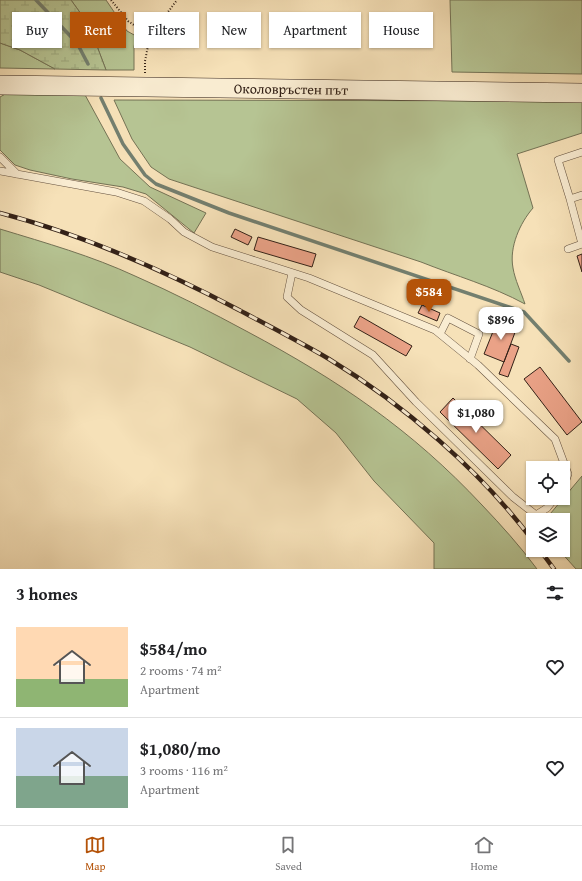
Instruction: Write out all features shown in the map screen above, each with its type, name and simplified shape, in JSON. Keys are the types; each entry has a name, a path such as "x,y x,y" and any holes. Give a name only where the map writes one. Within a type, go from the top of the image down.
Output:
{"main road":[{"name":"Околовръстен път","path":"0,85 582,92"}],"lane":[{"path":"568,249 582,244 558,160 582,152"},
{"path":"0,157 18,175"},
{"path":"0,171 116,192 144,201 170,219 184,232 212,247 292,273 427,327 440,334 470,359 555,439 563,461"},
{"path":"570,198 582,195"},
{"path":"292,273 287,296 301,310 373,355 416,402 513,497 536,515 549,505"},
{"path":"440,334 448,318 479,334 470,359"}],"path":[{"path":"111,0 128,21 134,25"},
{"path":"168,12 177,0"},
{"path":"144,86 145,61 148,48"}],"green space":[{"path":"0,0 71,0 80,12 70,12 70,48 98,48 106,70 55,69 14,48 62,48 62,12 12,12 12,47 0,43"},
{"path":"71,0 106,0 114,12 80,12"},
{"path":"450,0 582,0 582,74 452,72"},
{"path":"126,30 134,35 134,70 106,70 98,48 126,48"},
{"path":"0,43 20,50 55,69 0,68"},
{"path":"9,92 84,93 120,159 150,187 206,213 194,233 146,194 123,187 72,179 30,170 15,165 0,150 0,97"},
{"path":"114,100 582,101 582,133 517,154 533,208 520,228 514,244 512,260 514,272 525,304 487,286 421,262 169,179 151,167 132,139"},
{"path":"0,229 86,256 150,282 281,350 343,388 372,408 429,453 456,478 489,513 537,569 434,569 434,543 374,481 336,433 297,399 190,347 39,285 0,272"},
{"path":"582,476 582,569 576,569 565,557 570,557 570,513 551,513 558,505 570,505 570,490"}],"building":[{"path":"235,229 252,237 248,245 231,237"},
{"path":"258,237 316,254 312,267 254,250"},
{"path":"582,254 582,272 577,256"},
{"path":"422,305 440,313 437,321 418,313"},
{"path":"360,316 412,346 406,356 354,327"},
{"path":"498,319 517,327 504,362 484,354"},
{"path":"511,344 519,347 508,377 499,374"},
{"path":"540,367 582,422 567,435 524,379"},
{"path":"453,398 511,455 498,469 440,412"}],"waterway":[{"path":"36,0 77,43 88,64"},
{"path":"101,98 123,144 145,175 156,184 229,213 524,312 569,361"}],"railway":[{"path":"0,213 62,232 152,268 210,295 329,359 385,397 439,441 490,489 526,532"},
{"path":"545,557 554,569"}]}
